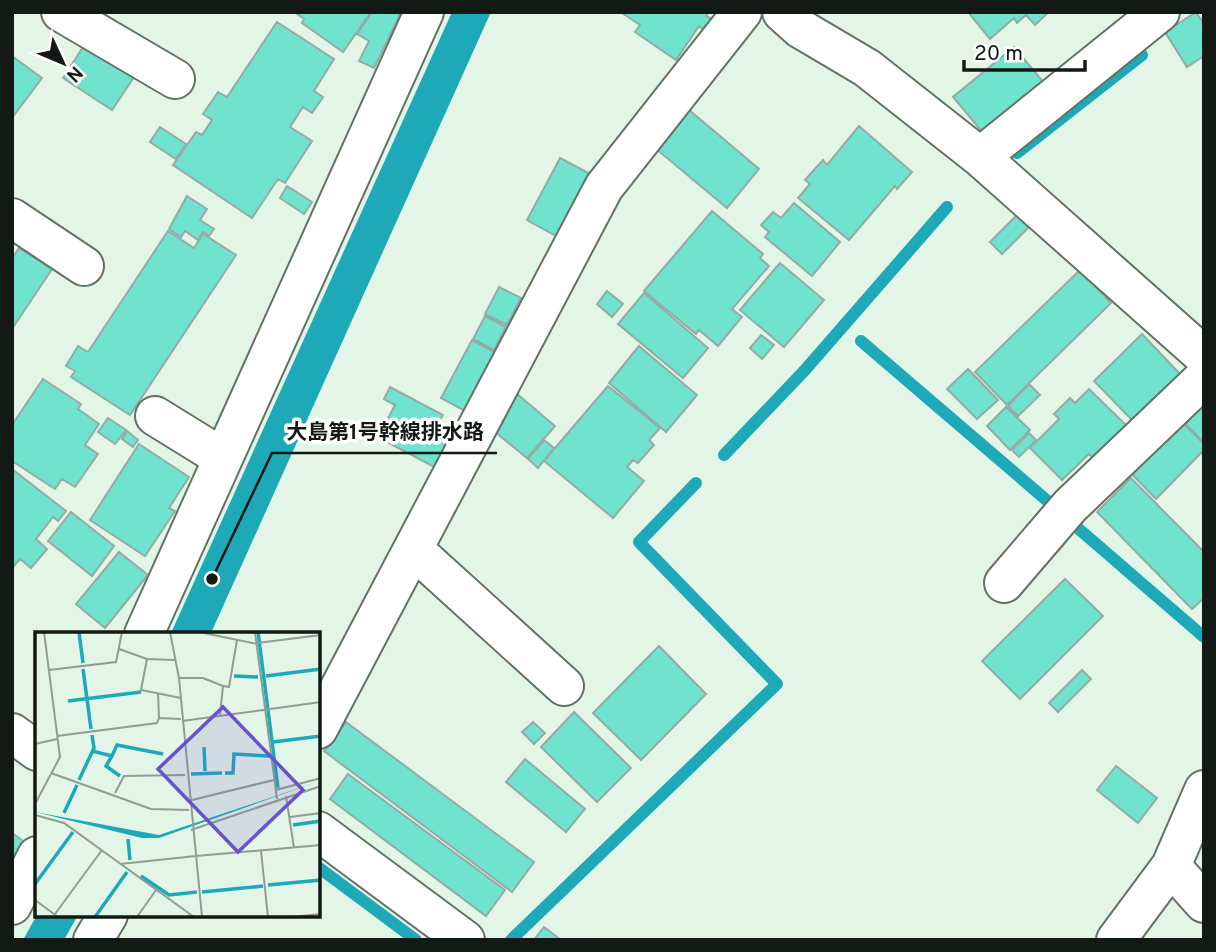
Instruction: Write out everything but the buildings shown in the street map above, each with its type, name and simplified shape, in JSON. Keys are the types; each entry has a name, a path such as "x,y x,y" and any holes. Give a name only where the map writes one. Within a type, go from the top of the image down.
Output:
{"street":[{"path":"61,12 174,79"},
{"path":"145,632 424,12"},
{"path":"320,725 604,187 742,12"},
{"path":"782,12 801,29 867,68 980,157 1204,356"},
{"path":"980,157 1160,12"},
{"path":"12,218 84,266"},
{"path":"1004,583 1070,506 1204,378"},
{"path":"155,416 223,458"},
{"path":"413,549 564,686"},
{"path":"12,733 35,750"},
{"path":"1116,940 1171,866 1204,790"},
{"path":"320,832 465,940"},
{"path":"12,905 35,860"},
{"path":"1171,866 1204,903"},
{"path":"93,940 107,917"}],"water":[{"path":"452,12 491,12 211,632 171,632"},
{"path":"36,917 77,917 64,940 23,940"}],"waterway":[{"path":"1017,153 1142,55"},
{"path":"724,455 805,370 947,207"},
{"path":"861,341 1051,504"},
{"path":"511,940 777,684 639,542 696,483"},
{"path":"1073,524 1204,637"},
{"path":"320,868 416,940"}],"place":[{"name":"大島第1号幹線排水路","path":"212,579"}]}
